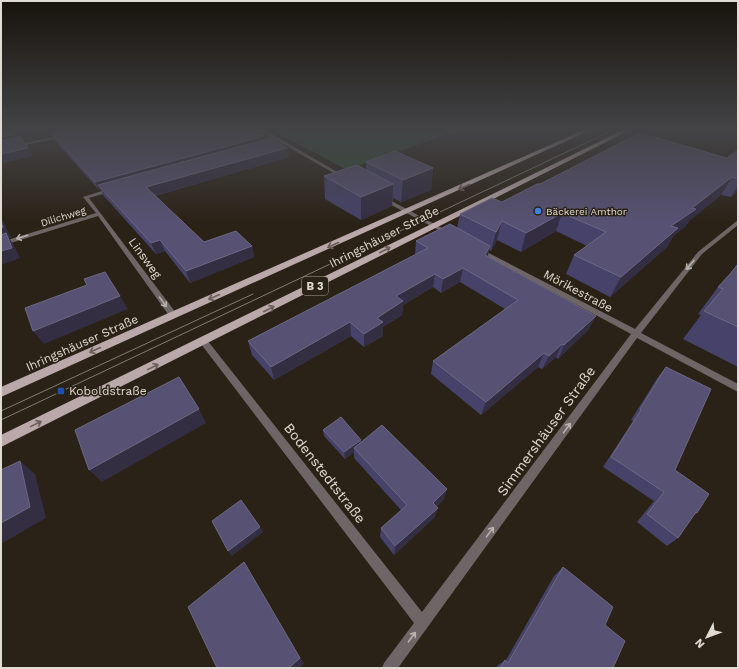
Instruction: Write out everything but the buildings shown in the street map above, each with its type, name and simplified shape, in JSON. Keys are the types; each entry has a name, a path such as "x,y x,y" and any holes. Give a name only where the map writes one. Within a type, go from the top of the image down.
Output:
{"main road":[{"name":"Ihringshäuser Straße","path":"1,392 520,161"},
{"name":"Ihringshäuser Straße","path":"1,441 204,342 434,225 564,161"}],"street":[{"path":"316,161 350,180"},
{"name":"Dilichweg","path":"1,244 99,214 86,196 116,188"},
{"path":"382,197 454,236"},
{"name":"Linsweg","path":"99,214 173,315"},
{"name":"Simmershäuser Straße","path":"389,668 636,334 680,277 700,253 738,222"},
{"name":"Mörikestraße","path":"474,247 738,388"},
{"name":"Bodenstedtstraße","path":"204,342 422,623"}],"green space":[{"path":"331,161 372,161 347,170"}],"tram line":[{"path":"1,420 547,161"},
{"path":"1,411 253,294"}],"place":[{"name":"Bäckerei Amthor","path":"538,211"},
{"name":"Koboldstraße","path":"61,391"}]}
